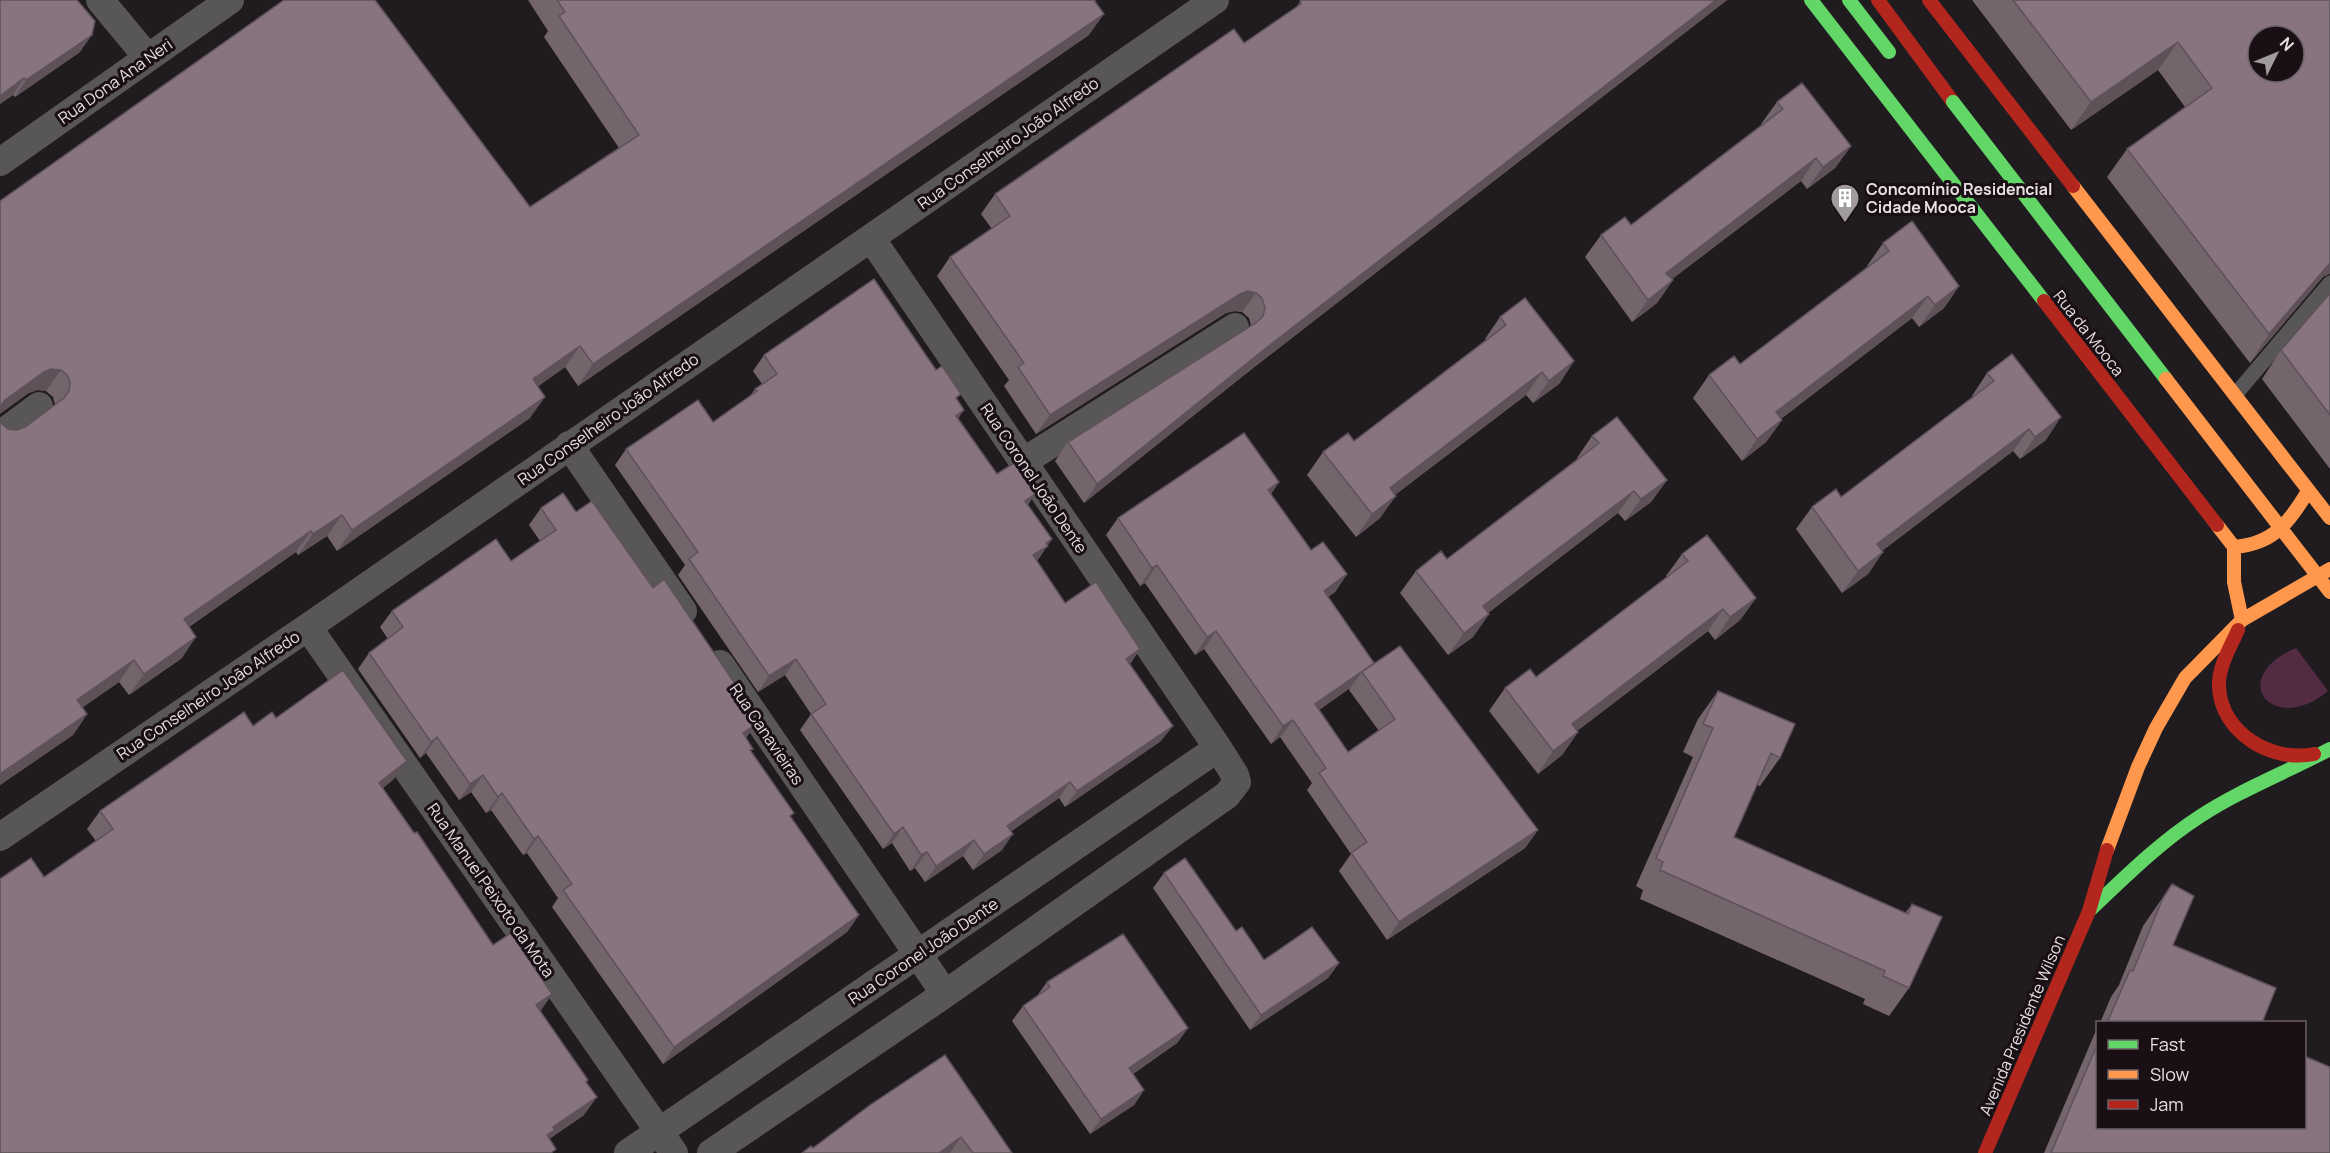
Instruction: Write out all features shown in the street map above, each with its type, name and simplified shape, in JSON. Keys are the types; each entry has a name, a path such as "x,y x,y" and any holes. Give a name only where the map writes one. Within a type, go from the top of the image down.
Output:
{"street":[{"path":"100,0 148,58"},
{"name":"Rua Dona Ana Neri","path":"0,162 231,0"},
{"name":"Rua Conselheiro João Alfredo","path":"0,837 1215,0"},
{"name":"Rua da Mooca","path":"1811,0 2234,547"},
{"path":"1849,0 1894,58 1935,78"},
{"path":"1878,0 1953,102 2330,592"},
{"path":"1929,0 2330,518"},
{"name":"Rua Coronel João Dente","path":"711,1153 945,994 1227,795 1237,782 1218,748 871,238"},
{"path":"1023,462 1235,327"},
{"path":"0,435 39,406"},
{"name":"Rua Canavieiras","path":"569,445 945,994"},
{"path":"2308,491 2295,516 2274,535 2250,547 2234,547 2234,582 2242,620 2224,662 2219,687 2223,706 2234,724 2265,750 2279,755 2298,756 2327,751"},
{"path":"2242,620 2330,569"},
{"name":"Avenida Presidente Wilson","path":"1985,1153 2089,911 2109,843 2156,728 2185,678 2242,620"},
{"name":"Rua Manuel Peixoto da Mota","path":"308,627 666,1142"},
{"name":"Rua Coronel João Dente","path":"628,1153 666,1142 918,954 1218,748"},
{"name":"Avenida Presidente Wilson","path":"2089,911 2166,839 2248,788 2327,751"}],"lane":[{"path":"2235,396 2330,283"}],"shaded area":[{"path":"2296,648 2328,691 2308,704 2290,708 2275,706 2265,698 2260,687 2263,674 2275,660"}],"building":[{"path":"0,0 77,0 95,21 92,35 0,96"},
{"path":"284,0 375,0 530,207 639,135 559,16 565,12 557,0 1094,0 1104,14 593,364 580,346 533,379 545,397 352,530 342,515 313,534 311,531 184,619 196,637 144,674 134,660 77,700 87,714 0,774 0,419 8,429 17,430 25,427 64,398 69,391 70,382 61,370 51,369 5,400 0,407 0,201"},
{"path":"1302,0 1716,0 1261,352 1097,484 1068,442 1257,322 1263,316 1265,308 1262,298 1248,291 1240,294 1050,415 1018,367 1024,363 950,257 1010,216 995,194 1234,29 1244,43 1301,4"},
{"path":"2013,0 2330,0 2330,263 2269,334 2127,149 2212,88 2178,42 2091,102"},
{"path":"1802,83 1851,146 1823,167 1816,158 1666,273 1673,280 1648,300 1601,235 1625,217 1631,225 1783,109 1777,102"},
{"path":"1912,221 1959,286 1935,305 1928,296 1776,412 1782,420 1757,439 1709,375 1734,356 1740,364 1889,251 1883,243"},
{"path":"874,279 936,370 942,366 961,394 956,398 964,410 956,416 997,474 1014,463 1035,494 1025,501 1052,539 1046,543 1048,546 1033,555 1065,603 1096,582 1140,649 1126,659 1173,726 1077,791 1070,782 1007,826 1013,834 984,854 974,840 936,866 927,852 921,855 903,827 894,834 811,714 826,704 796,659 769,676 689,559 698,552 626,449 698,400 713,422 777,374 764,355"},
{"path":"2330,293 2330,415 2281,350"},
{"path":"1525,298 1574,361 1549,381 1542,372 1390,488 1396,496 1372,514 1323,452 1348,433 1354,441 1506,325 1500,317"},
{"path":"2012,354 2061,417 2035,437 2029,429 1877,544 1883,552 1858,571 1812,507 1836,489 1841,497 1994,381 1987,373"},
{"path":"1617,417 1667,480 1641,499 1634,491 1483,606 1489,614 1464,633 1416,571 1441,551 1447,559 1599,443 1592,436"},
{"path":"1244,433 1279,482 1268,490 1311,550 1323,542 1347,574 1324,591 1374,663 1315,704 1348,752 1395,719 1362,672 1400,646 1538,830 1399,922 1351,853 1367,842 1319,773 1326,768 1293,720 1283,726 1216,631 1207,637 1157,565 1152,568 1118,518"},
{"path":"563,493 576,512 592,501 653,588 664,579 742,694 736,698 755,725 743,733 753,749 750,750 794,813 790,816 859,915 674,1047 563,890 572,884 538,836 534,839 502,793 498,797 483,775 470,784 437,737 431,742 369,653 403,627 392,611 496,539 511,561 556,530 541,508"},
{"path":"1707,535 1756,598 1730,617 1723,609 1572,724 1578,732 1553,751 1505,688 1530,669 1536,677 1688,561 1682,554"},
{"path":"343,670 407,761 379,783 414,833 417,832 493,945 511,933 552,994 536,1005 588,1080 586,1082 597,1097 553,1127 555,1130 547,1135 556,1149 551,1153 0,1153 0,879 31,858 44,877 113,829 100,811 244,712 253,726 272,712 276,718"},
{"path":"1718,691 1795,724 1780,758 1771,753 1734,837 1908,914 1912,904 1942,917 1909,988 1883,976 1885,971 1660,870 1663,862 1656,858 1713,728 1703,724"},
{"path":"1185,858 1236,931 1242,927 1264,960 1312,927 1339,963 1261,1015 1164,873"},
{"path":"2172,884 2194,896 2173,945 2276,988 2263,1021 2108,1021 2130,970 2133,971 2163,898"},
{"path":"1123,934 1188,1028 1129,1068 1144,1090 1101,1119 1023,1006 1050,987 1047,982"},
{"path":"2096,1047 2096,1129 2306,1129 2306,1057 2330,1067 2330,1153 2051,1153"},
{"path":"945,1055 1012,1153 973,1153 961,1137 939,1153 802,1153 811,1146 813,1148 870,1105"}],"traffic: fast":[{"path":"1811,0 2044,301"},
{"path":"1849,0 1889,52"},
{"path":"1953,102 2166,379"},
{"path":"2090,910 2156,849 2184,827 2215,807 2330,749"}],"traffic: slow":[{"path":"2073,186 2330,518"},
{"path":"2166,379 2330,592"},
{"path":"2234,547 2259,541 2278,530 2294,513 2308,491"},
{"path":"2217,525 2234,547 2234,582 2242,620"},
{"path":"2107,850 2138,767 2156,728 2185,678 2242,620 2330,569"}],"traffic: jam":[{"path":"1878,0 1953,102"},
{"path":"1929,0 2073,186"},
{"path":"2044,301 2217,525"},
{"path":"2238,630 2225,658 2219,680 2222,703 2229,718 2239,731 2266,749 2298,756 2314,754"},
{"path":"1985,1153 2089,911 2107,850"}],"place":[{"name":"Concomínio Residencial Cidade Mooca","path":"1845,224"}]}
